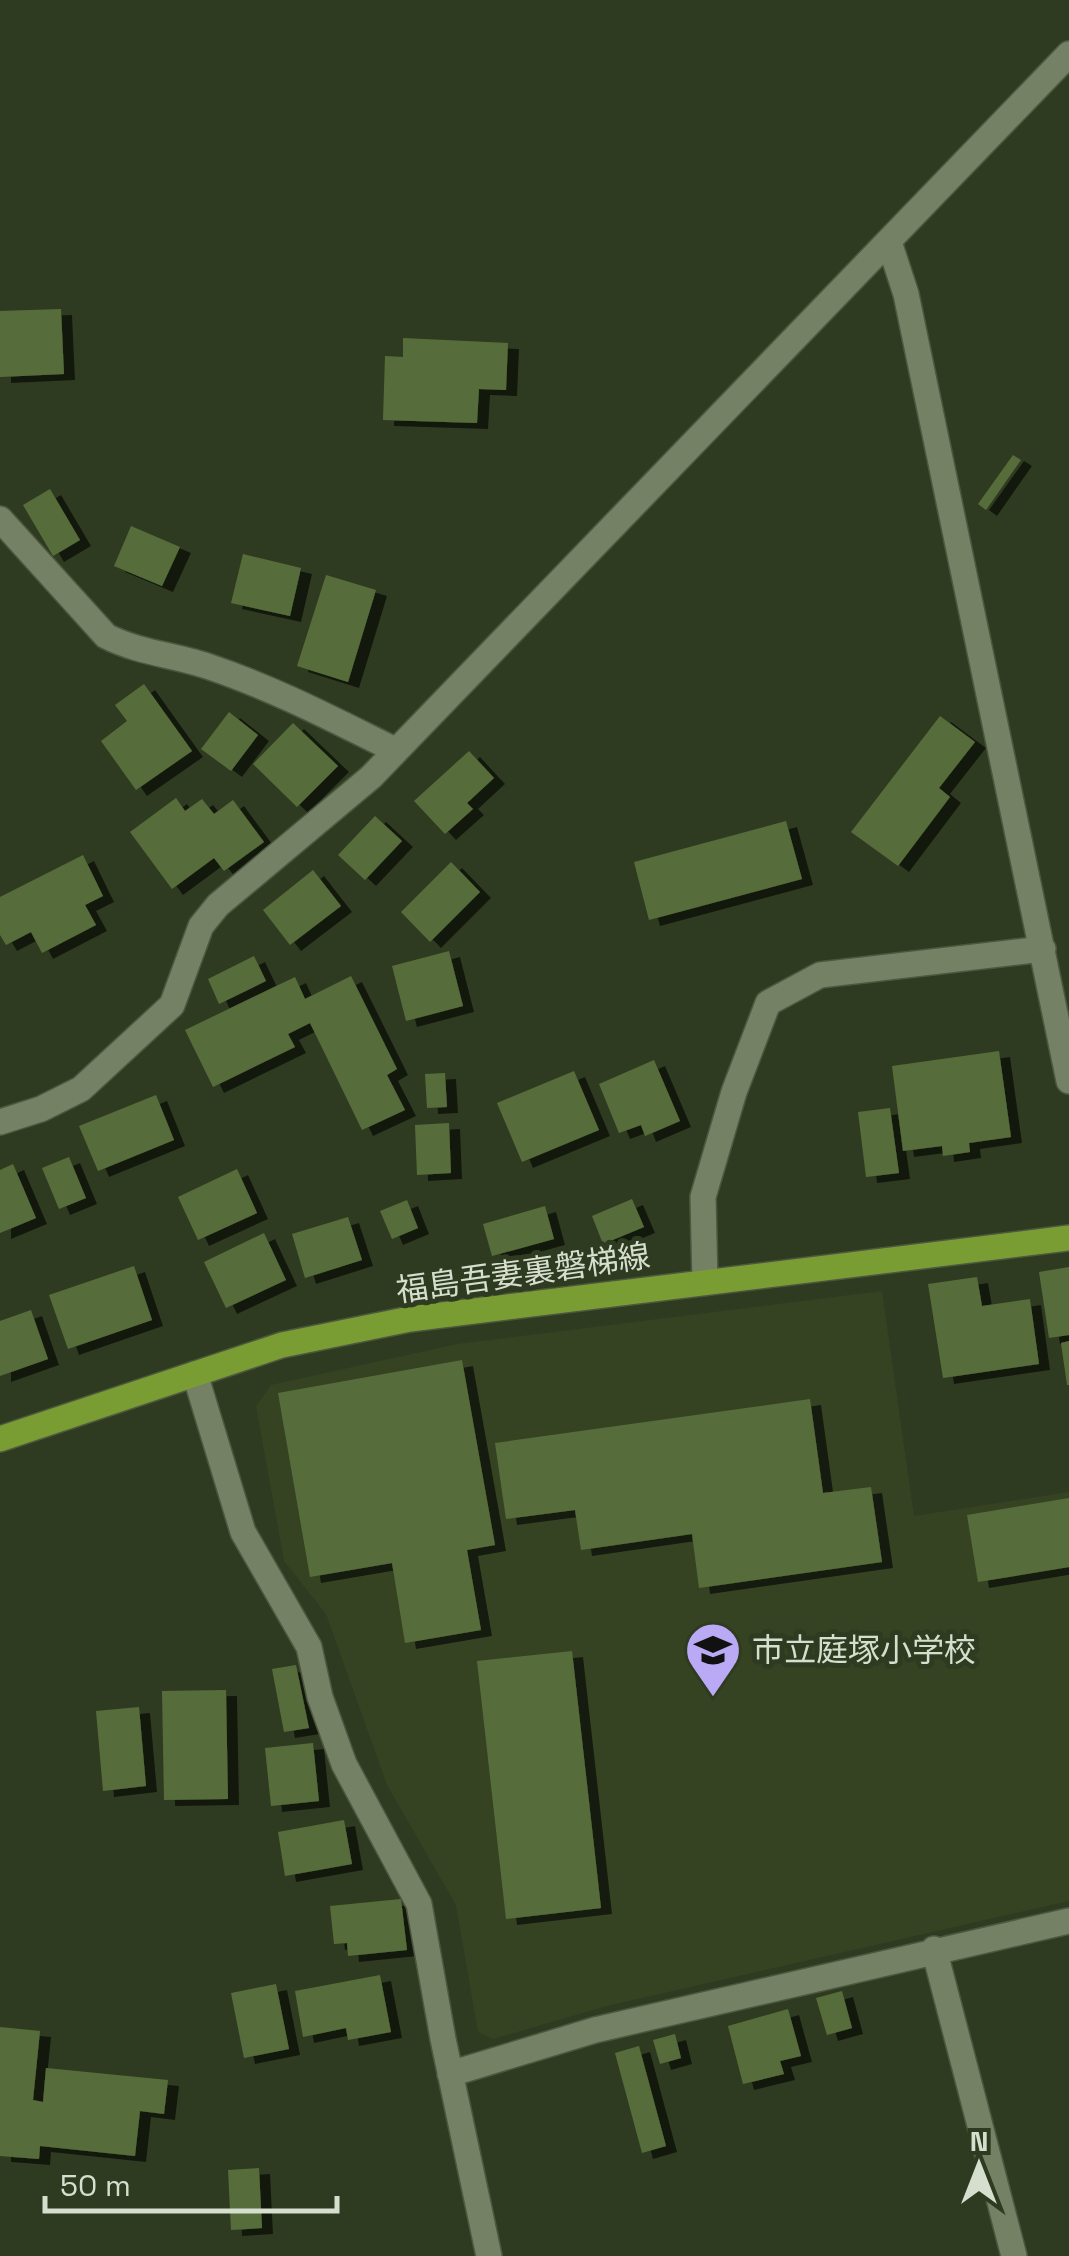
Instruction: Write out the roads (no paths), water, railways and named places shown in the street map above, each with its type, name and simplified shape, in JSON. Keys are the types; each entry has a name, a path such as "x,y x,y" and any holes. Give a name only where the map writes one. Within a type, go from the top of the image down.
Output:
{"main road":[{"name":"福島吾妻裏磐梯線","path":"0,1439 282,1345 410,1319 1069,1238"}],"street":[{"path":"0,1122 40,1109 81,1089 172,1005 202,926 218,904 372,777 1069,54"},
{"path":"890,242 906,294 1069,1080"},
{"path":"0,520 106,636 126,647 224,672 302,703 395,750"},
{"path":"706,1282 703,1197 734,1092 768,1003 820,975 1043,949"},
{"path":"195,1374 243,1532 308,1647 320,1697 344,1764 419,1904 489,2256"},
{"path":"450,2074 595,2030 1069,1920"},
{"path":"934,1949 1014,2256"}],"place":[{"name":"市立庭塚小学校","path":"713,1699"}]}
